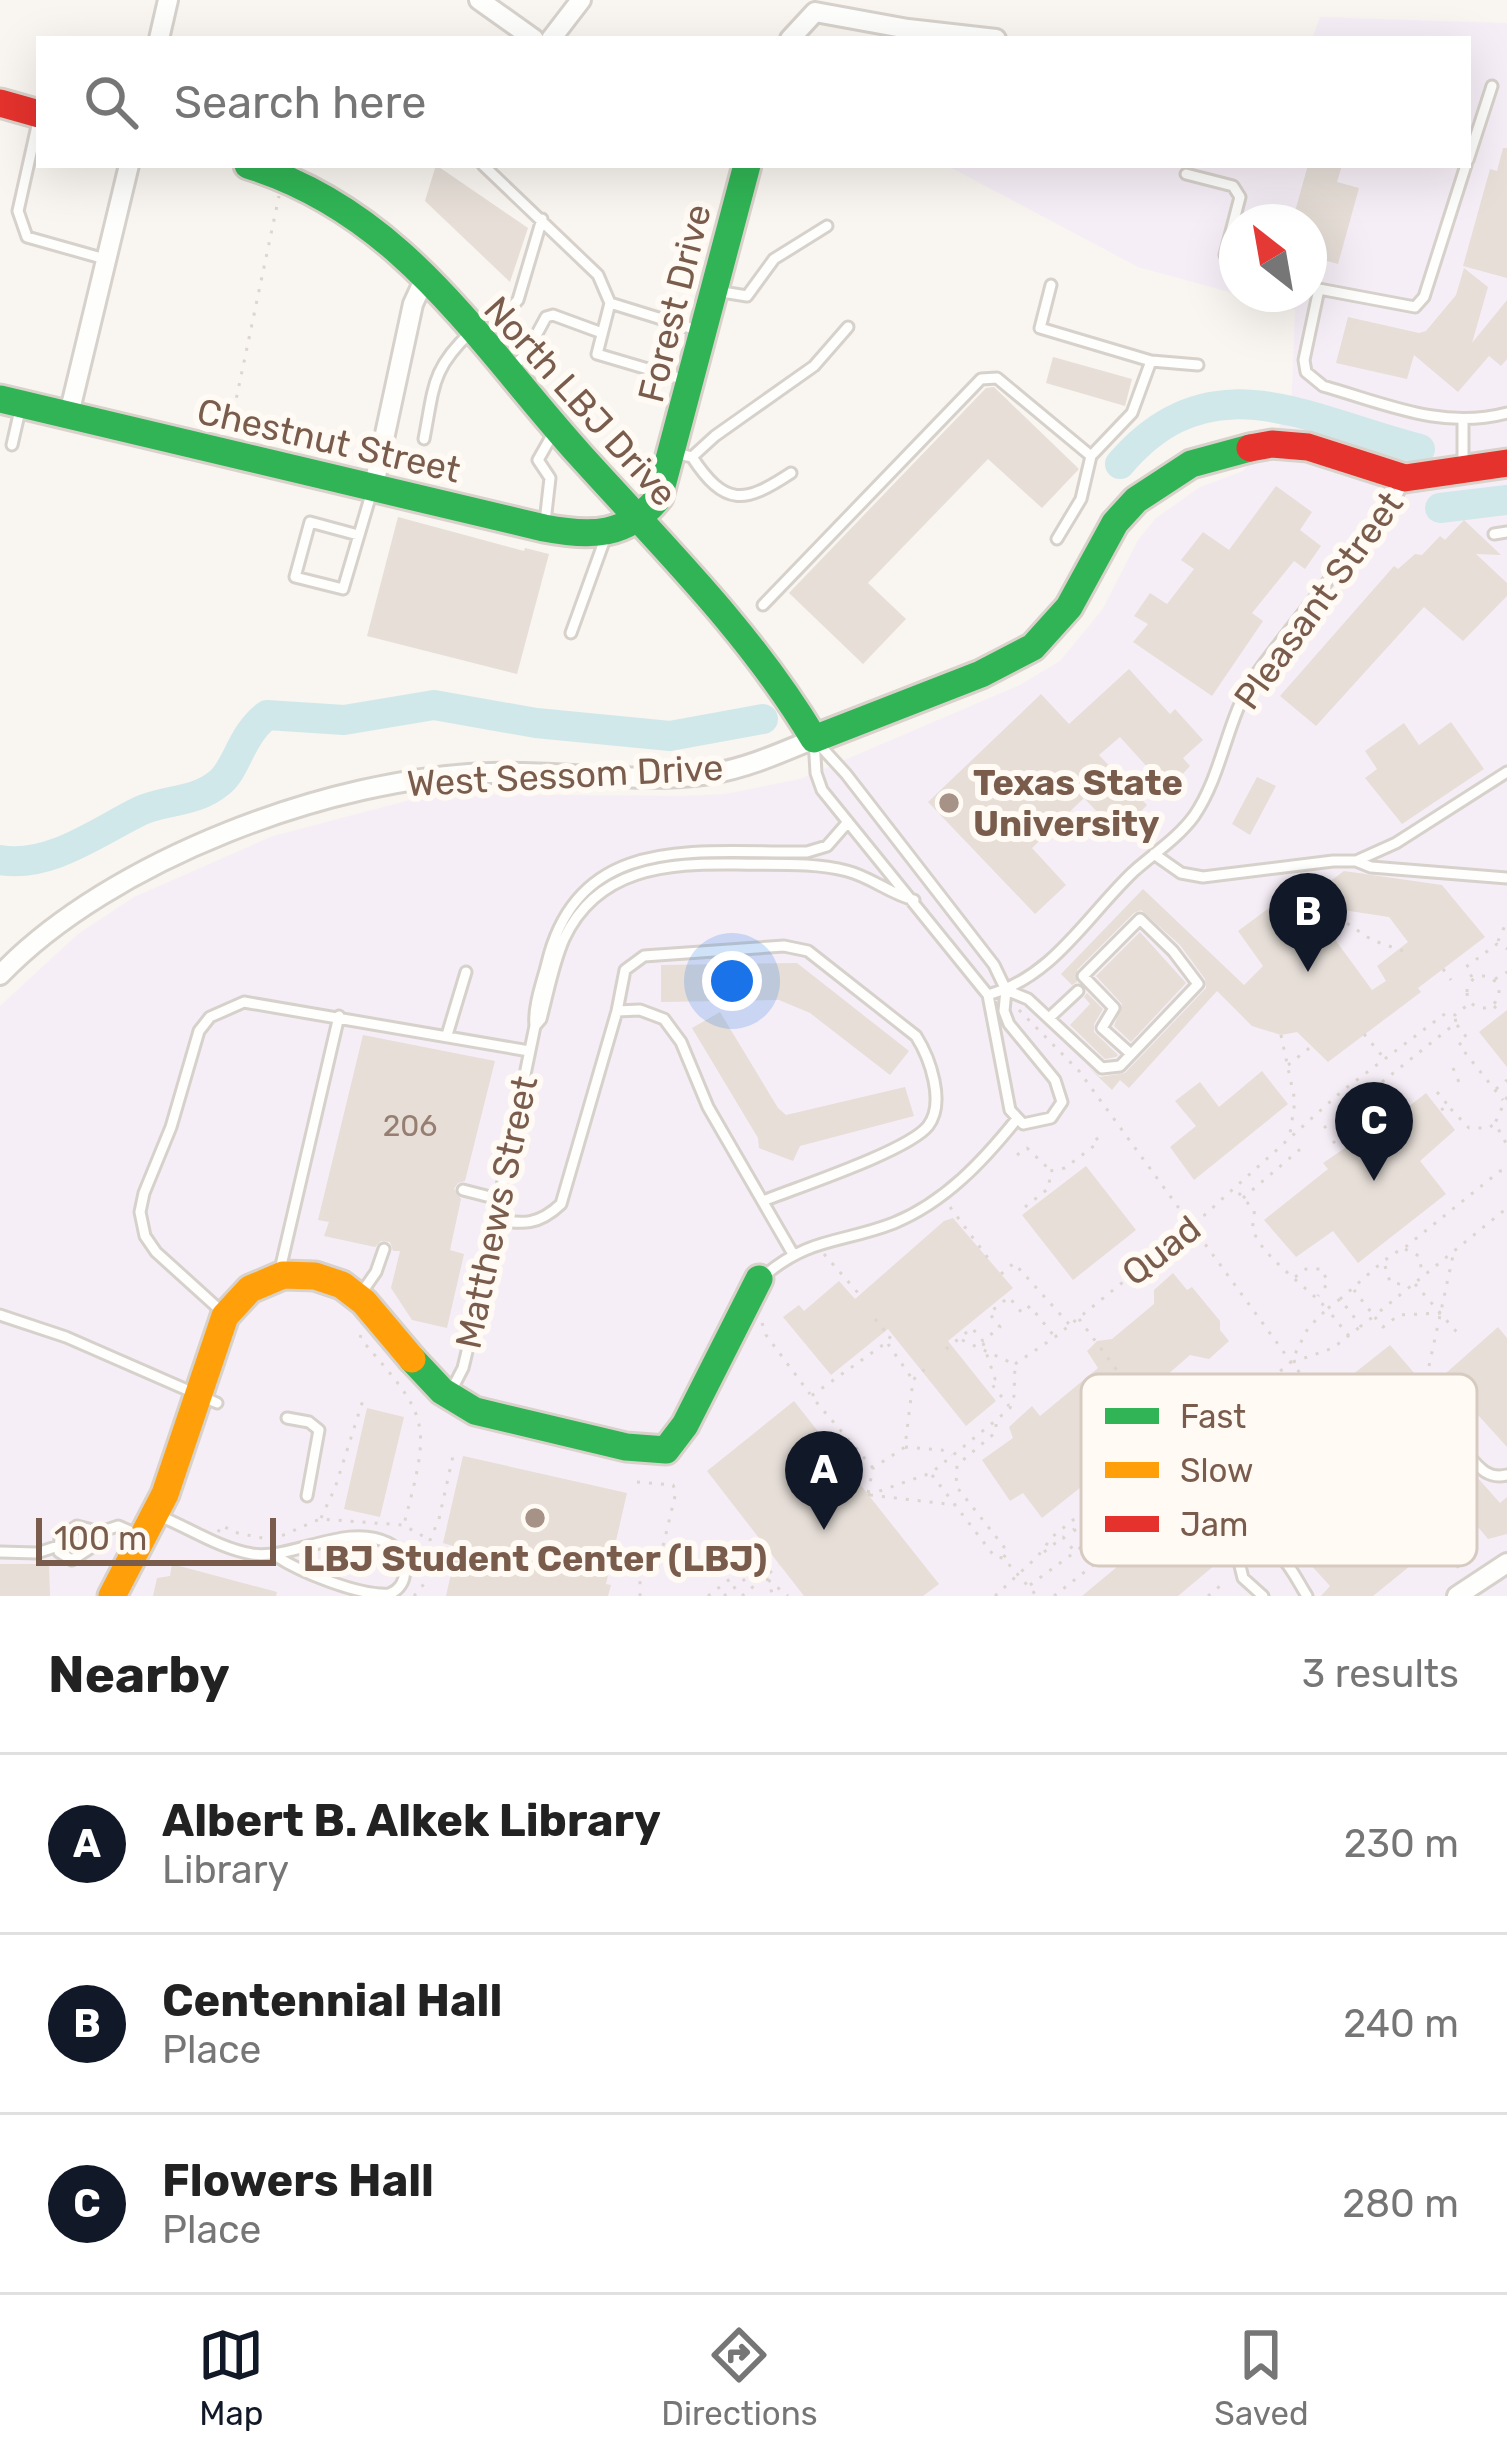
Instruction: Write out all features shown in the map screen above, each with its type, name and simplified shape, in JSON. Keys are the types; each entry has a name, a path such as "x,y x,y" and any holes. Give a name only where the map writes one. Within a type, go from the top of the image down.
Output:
{"street":[{"path":"160,36 168,0"},
{"path":"479,0 530,36"},
{"path":"552,36 581,0"},
{"path":"793,36 815,12 970,36"},
{"path":"0,104 36,113"},
{"path":"69,414 128,168"},
{"name":"North LBJ Drive","path":"257,168 311,187 370,225 425,278 765,659 814,739"},
{"name":"Forest Drive","path":"638,520 659,497 683,455 690,381 716,290 738,168"},
{"path":"373,490 413,304 425,278"},
{"name":"Chestnut Street","path":"11,402 373,490 544,528 606,536"},
{"path":"814,739 981,674 1033,647 1069,607 1115,523 1147,492 1191,464 1228,451 1290,445 1406,478 1507,463"},
{"path":"606,536 638,520"},
{"name":"West Sessom Drive","path":"0,975 65,917 116,886 169,859 320,800 452,774 712,773 766,760 814,739"},
{"path":"112,1596 150,1526 207,1398 225,1316 258,1283 278,1276 327,1276 360,1295 404,1354 470,1409 648,1451 666,1450 685,1425 759,1279"},
{"path":"1468,1593 1507,1563"}],"lane":[{"path":"1471,150 1492,86"},
{"path":"36,128 18,211 27,237 104,260"},
{"path":"486,168 598,274 610,303 597,354 690,381"},
{"path":"1327,290 1415,307 1424,297 1465,168"},
{"path":"1186,174 1234,186 1238,204"},
{"path":"424,439 436,372 445,357 508,315 518,300 542,219"},
{"path":"716,290 747,296 774,260 827,226"},
{"path":"1051,285 1040,328 1150,361 1198,365"},
{"path":"610,303 705,333"},
{"path":"532,310 602,333"},
{"path":"1311,312 1304,360 1312,379 1323,386 1463,422 1507,413"},
{"path":"508,372 526,354 546,316"},
{"path":"791,473 759,494 734,497 707,482 683,455 814,366 848,327"},
{"path":"1057,539 1082,499 1091,456 1132,413 1150,361"},
{"path":"763,605 981,379 998,378 1091,456"},
{"path":"11,402 12,445"},
{"path":"1463,422 1464,472"},
{"path":"544,528 551,488 538,460 556,429"},
{"name":"Pleasant Street","path":"1006,990 1030,978 1084,933 1194,816 1216,768 1229,723 1250,683 1394,503 1406,478"},
{"path":"358,535 310,522 295,577 343,589 373,490"},
{"path":"1494,534 1507,532"},
{"path":"571,633 606,536"},
{"path":"814,739 994,964 1006,990 1004,1011 1009,1024 1055,1080 1063,1097 1051,1118 1031,1125 1016,1120 1010,1110 988,995 822,790 814,739"},
{"path":"1356,862 1396,843 1507,772"},
{"name":"Matthews Street","path":"449,1395 463,1368 552,941 586,888 612,869 668,853 807,852 827,846 848,821"},
{"path":"876,855 897,839"},
{"path":"1154,854 1181,873 1203,877 1334,861 1507,878"},
{"name":"Matthews Street","path":"535,1026 576,917 613,883 636,872 685,865 827,867 851,872 914,900"},
{"path":"988,995 1006,990 1028,1000 1102,1068 1120,1066 1198,984 1140,919 1082,976 1114,1008 1102,1028 1131,1054"},
{"path":"494,1219 532,1224 561,1204 626,970 644,956 784,946 808,951 916,1036 924,1048 938,1104 927,1127 904,1143 763,1201"},
{"path":"447,1035 466,972"},
{"path":"1049,1018 1078,991"},
{"path":"225,1316 155,1252 145,1236 140,1212 199,1030 210,1017 244,1002 529,1051"},
{"path":"617,1011 640,1010 664,1019 681,1042 708,1107 793,1254"},
{"path":"278,1276 339,1016"},
{"path":"759,1279 793,1254 820,1242 913,1214 988,1156 1016,1120"},
{"path":"463,1190 498,1198"},
{"path":"360,1295 384,1250"},
{"path":"1,1316 66,1337 207,1398"},
{"path":"287,1418 309,1422 320,1430 307,1496"},
{"path":"1477,1464 1496,1477 1507,1475"},
{"path":"100,1532 89,1550 72,1560 58,1546 60,1538 76,1526 100,1532 118,1526 150,1526 247,1553 276,1556 316,1541 384,1540 399,1550 406,1571 392,1594 374,1596 308,1577 276,1556"},
{"path":"0,1552 37,1553 58,1546"},
{"path":"1240,1566 1243,1578 1262,1596"},
{"path":"1286,1566 1307,1596"}],"path":[{"path":"225,452 285,177"},
{"path":"1327,910 1372,940 1403,950"},
{"path":"1473,979 1466,967 1497,944 1507,921"},
{"path":"1497,944 1507,949"},
{"path":"1443,969 1451,980"},
{"path":"1494,980 1507,972"},
{"path":"1473,979 1494,980 1499,989 1493,1005 1479,1008 1470,1003 1466,993 1473,979"},
{"path":"1454,1015 1470,1003"},
{"path":"1445,1004 1446,1013 1454,1015"},
{"path":"1493,1005 1502,1015"},
{"path":"1018,1009 1079,1071 1300,1374"},
{"name":"Quad","path":"1016,1364 1190,1228 1289,1142 1313,1115 1446,1013"},
{"path":"1437,1092 1468,1127 1495,1124 1505,1098 1459,1045 1467,1038 1454,1015"},
{"path":"1382,1082 1456,1023"},
{"path":"1422,1032 1431,1043"},
{"path":"1364,1034 1385,1059"},
{"path":"1281,1035 1295,1101 1289,1142"},
{"path":"1286,1066 1312,1046"},
{"path":"1453,1068 1461,1087"},
{"path":"1495,1090 1507,1080"},
{"path":"1355,1102 1362,1097"},
{"path":"1441,1110 1448,1106"},
{"path":"1324,1128 1333,1120"},
{"path":"1495,1124 1507,1145"},
{"path":"1050,1171 1065,1168 1099,1142 1093,1133"},
{"path":"1333,1141 1340,1150"},
{"path":"1243,1198 1305,1145"},
{"path":"1017,1155 1028,1148 1050,1171 1049,1188 1025,1207"},
{"path":"1291,1362 1308,1328 1327,1309 1392,1253 1500,1171 1507,1171"},
{"path":"1235,1189 1254,1210 1253,1230 1349,1336"},
{"path":"949,1206 988,1258"},
{"path":"1276,1374 1291,1362 1333,1348 1507,1208"},
{"path":"1403,1249 1419,1256 1422,1274"},
{"path":"1430,1366 1454,1250"},
{"path":"823,1253 860,1294"},
{"path":"1001,1274 1014,1263 1070,1325"},
{"path":"1384,1264 1390,1282 1412,1285 1461,1337"},
{"path":"1293,1279 1306,1269 1322,1269 1328,1282 1317,1297"},
{"path":"1352,1288 1383,1327 1399,1315 1441,1313"},
{"path":"982,1341 1000,1327 989,1313 1009,1297 1022,1313 1030,1306 1055,1337"},
{"path":"1340,1299 1361,1326"},
{"path":"875,1318 913,1380 904,1447"},
{"path":"1078,1318 1120,1374"},
{"path":"364,1326 360,1339 409,1396 421,1420 423,1436 403,1526"},
{"path":"946,1349 972,1328 986,1351 995,1379 990,1382 1010,1408"},
{"path":"766,1335 873,1468"},
{"path":"811,1396 889,1338"},
{"path":"868,1495 931,1473 1010,1408 1016,1364 959,1339"},
{"path":"913,1380 926,1369"},
{"path":"320,1520 363,1400"},
{"path":"995,1421 996,1432 957,1465 956,1486 1008,1552 1003,1558"},
{"path":"868,1495 873,1468 904,1447 953,1455"},
{"path":"414,1596 432,1562 430,1540 453,1456"},
{"path":"314,1461 340,1468"},
{"path":"931,1473 995,1557 1003,1558 1037,1596"},
{"path":"637,1482 673,1485 676,1492 658,1567 640,1581 639,1596"},
{"path":"868,1495 956,1505"},
{"path":"995,1596 1081,1514"},
{"path":"213,1541 222,1525 272,1540 320,1520 403,1526 430,1540"},
{"path":"1038,1556 1081,1523"},
{"path":"1074,1529 1081,1539"},
{"path":"1064,1537 1075,1552"},
{"path":"1029,1586 1081,1547"},
{"path":"742,1596 779,1565"},
{"path":"1054,1596 1092,1566"},
{"path":"1447,1566 1468,1593"},
{"path":"724,1596 756,1570"},
{"path":"708,1596 739,1572 756,1570 788,1596"},
{"path":"766,1576 773,1596"},
{"path":"1208,1596 1226,1582"},
{"path":"761,1596 770,1589"}],"shaded area":[{"name":"Texas State University","path":"1320,17 1507,23 1507,1596 0,1596 0,1006 78,934 134,897 273,836 433,794 683,796 725,794 800,779 1020,685 1060,661 1102,610 1138,540 1156,518 1200,487 1243,471 1291,412 1295,312 1327,312 1327,204 1219,204 1219,289 1138,267 952,168 1471,168 1471,36 1313,36"}],"building":[{"path":"1503,148 1507,148 1507,278 1463,266 1490,169 1497,171"},
{"path":"435,168 440,168 528,228 510,282 425,201"},
{"path":"1307,168 1341,168 1337,182 1359,188 1338,264 1327,261 1327,204 1297,204"},
{"path":"1464,268 1488,287 1472,343 1507,300 1507,359 1501,366 1489,356 1458,392 1414,355 1407,379 1336,363 1348,317 1426,331 1456,295"},
{"path":"1053,357 1132,379 1125,406 1046,383"},
{"path":"994,387 1079,469 1042,508 988,459 868,583 906,619 863,664 789,593 986,388"},
{"path":"1276,486 1312,512 1300,530 1321,546 1305,569 1294,561 1252,613 1263,621 1212,696 1133,642 1148,624 1134,616 1150,593 1167,604 1194,569 1181,560 1203,532 1229,550"},
{"path":"398,517 549,554 517,674 367,636"},
{"path":"1464,520 1501,555 1476,554 1507,583 1507,596 1463,641 1424,607 1316,726 1280,696 1394,566 1398,569 1415,554 1422,555 1440,536 1445,540"},
{"path":"1129,669 1170,714 1175,709 1203,740 1183,758 1190,766 1168,790 1120,737 1099,755 1147,805 1119,835 1084,798 1032,848 1066,885 1035,914 928,802 1041,694 1069,724"},
{"path":"1451,722 1484,769 1402,824 1365,778 1377,769 1365,751 1404,723 1419,745"},
{"path":"1257,777 1276,786 1250,835 1232,824"},
{"path":"1344,871 1442,885 1485,937 1328,1062 1297,1032 1281,1035 1252,1026 1217,991 1129,1088 1120,1080 1112,1090 1087,1066 1100,1077 1125,1073 1206,988 1205,979 1180,945 1141,910 1077,970 1077,982 1072,985 1061,974 1143,889 1244,985 1263,966 1238,931 1297,887 1306,899","holes":["1334,895 1343,910 1389,917 1408,942 1377,966 1386,981 1372,990 1309,904 1320,906"]},
{"path":"1140,932 1186,983 1131,1042 1114,1026 1122,1004 1096,976"},
{"path":"797,963 909,1051 890,1075 810,1013 779,1000 661,1002 661,965"},
{"path":"1087,993 1103,1009 1094,1032 1116,1057 1105,1059 1070,1025 1090,1004 1084,997"},
{"path":"1507,1010 1507,1067 1479,1032"},
{"path":"720,1012 786,1115 905,1087 914,1116 800,1146 793,1161 759,1148 758,1138 692,1028"},
{"path":"363,1035 495,1061 465,1181 454,1189 461,1199 450,1250 464,1254 447,1328 412,1320 391,1288 400,1251 393,1251 390,1242 381,1241 375,1247 324,1236 329,1222 318,1220"},
{"path":"1262,1071 1288,1104 1194,1180 1170,1147 1196,1126 1175,1101 1200,1082 1219,1107"},
{"path":"1426,1093 1455,1130 1420,1161 1446,1194 1358,1263 1333,1231 1296,1257 1264,1220 1328,1169 1323,1163 1358,1139 1362,1143"},
{"path":"1086,1166 1136,1230 1073,1280 1022,1215"},
{"path":"953,1218 1013,1288 948,1341 996,1401 966,1426 888,1329 831,1375 783,1317 799,1305 804,1311 839,1281 855,1299"},
{"path":"1173,1273 1187,1290 1192,1287 1220,1321 1220,1330 1229,1341 1209,1359 1190,1355 1168,1374 1091,1374 1098,1368 1087,1351 1097,1341 1112,1339 1154,1304 1154,1290"},
{"path":"1498,1327 1507,1338 1507,1447 1477,1414 1477,1374 1445,1374"},
{"path":"1390,1345 1415,1374 1353,1374"},
{"path":"1081,1382 1081,1487 1042,1518 1023,1493 1010,1501 982,1460 1013,1438 1009,1427 1032,1406 1040,1416"},
{"path":"794,1401 939,1584 923,1596 804,1596 707,1471"},
{"path":"367,1408 404,1417 380,1517 344,1509"},
{"name":"LBJ Student Center (LBJ)","path":"463,1456 627,1493 606,1584 611,1585 608,1596 446,1596 457,1547 443,1543"},
{"path":"1477,1477 1500,1503 1507,1497 1507,1534 1488,1539 1477,1526"},
{"path":"0,1564 49,1564 50,1596 0,1596"},
{"path":"172,1564 277,1592 276,1596 153,1596 157,1578 170,1576"},
{"path":"1118,1566 1214,1566 1178,1596 1082,1596"},
{"path":"1312,1566 1410,1566 1373,1596 1321,1596 1330,1586"}],"waterway":[{"path":"1120,464 1154,431 1190,413 1226,405 1300,413 1420,449"},
{"path":"1440,508 1507,500"},
{"path":"0,860 55,854 140,811 210,789 225,777 250,733 267,715 344,720 434,705 536,723 670,736 763,719"}],"traffic: fast":[{"path":"256,168 303,187 351,215 434,286 734,627 814,739 981,674 1033,647 1069,607 1115,523 1136,500 1191,464 1250,448"},
{"path":"0,399 544,528 593,533 621,527 659,497 746,168"},
{"path":"412,1359 442,1391 475,1411 626,1447 666,1450 685,1425 759,1279"}],"traffic: slow":[{"path":"112,1596 165,1494 225,1316 250,1289 283,1275 315,1276 342,1285 364,1302 412,1359"}],"traffic: jam":[{"path":"0,103 36,113"},
{"path":"1250,448 1272,444 1308,447 1405,478 1507,463"}],"place":[{"name":"Texas State University","path":"949,803"},
{"name":"Centennial Hall","path":"1308,972"},
{"name":"Flowers Hall","path":"1374,1181"},
{"name":"LBJ Student Center (LBJ)","path":"535,1518"},
{"name":"Albert B. Alkek Library","path":"824,1530"}]}
